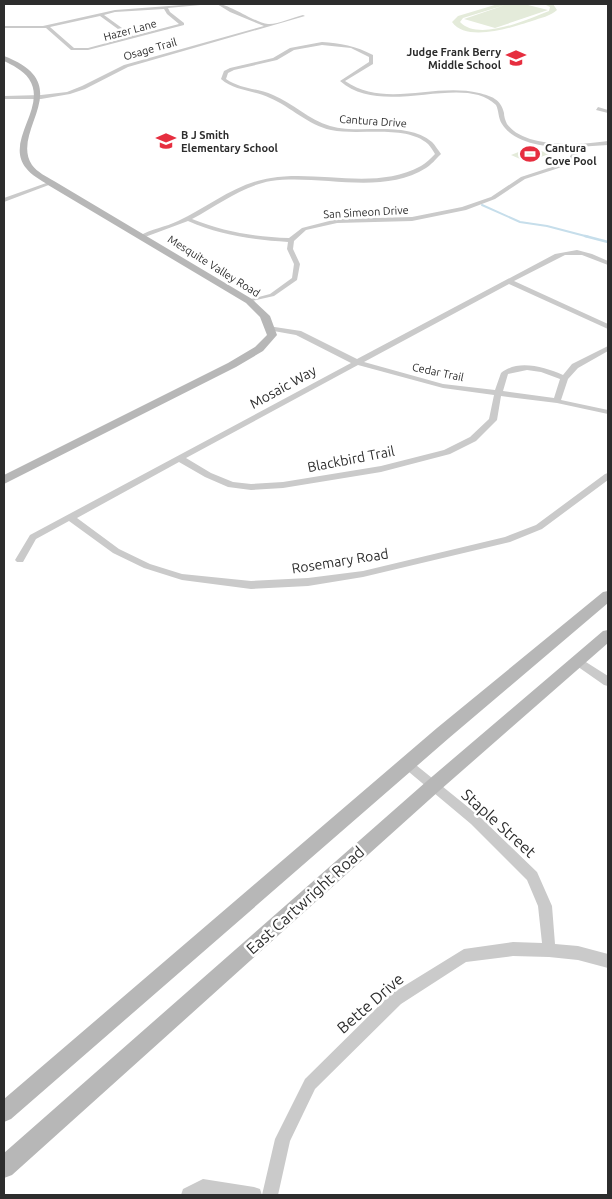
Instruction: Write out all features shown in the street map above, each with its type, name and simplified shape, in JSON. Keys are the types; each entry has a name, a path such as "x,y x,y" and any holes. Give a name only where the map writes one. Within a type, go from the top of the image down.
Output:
{"street":[{"path":"4,27 48,27 100,14 209,4"},
{"path":"220,4 230,11 269,26"},
{"name":"Hazer Lane","path":"48,27 73,49 81,50 103,46 182,24 168,13 166,7"},
{"path":"100,14 134,38"},
{"name":"Osage Trail","path":"4,98 37,98 78,90 108,72 126,66 304,16"},
{"name":"Cantura Drive","path":"143,236 188,219 226,194 258,182 299,178 354,180 386,178 427,165 438,154 430,142 412,134 353,132 320,124 293,107 264,94 229,84 223,80 226,72 235,67 277,58 289,50 308,45 342,46 371,56 371,63 342,81 356,89 388,96 408,96 439,91 462,91 481,95 500,106 502,121 513,132 535,141 574,146 608,143"},
{"path":"4,58 32,78 35,83 37,98"},
{"name":"Mesquite Valley Road","path":"37,98 23,147 24,158 29,166 51,183 143,236 249,301 265,316 271,328"},
{"path":"598,108 608,112"},
{"name":"San Simeon Drive","path":"291,240 304,229 317,224 337,221 412,219 464,209 493,198 523,178 569,163 575,153 574,146"},
{"path":"4,200 51,183"},
{"path":"188,219 213,229 239,236 291,240 290,249 297,264 295,279 272,295 249,301"},
{"name":"Mosaic Way","path":"20,560 34,537 557,255 570,250 583,252 608,263"},
{"path":"508,281 608,327"},
{"path":"4,480 232,365 266,343 272,335 271,328"},
{"name":"Cedar Trail","path":"271,328 298,333 356,362 443,386 557,401 608,412"},
{"path":"557,401 564,378 575,366 608,348"},
{"name":"Blackbird Trail","path":"181,459 230,485 251,487 284,485 381,469 447,452 473,439 493,420 498,393 506,373 513,369 538,369 564,378"},
{"name":"Rosemary Road","path":"71,518 116,552 147,566 182,577 251,585 308,582 363,574 507,540 539,526 608,476"},
{"path":"4,1112 407,764 608,596"},
{"name":"East Cartwright Road","path":"4,1167 433,786 608,635"},
{"path":"578,662 608,682"},
{"name":"Staple Street","path":"407,764 507,849 532,876 545,906 549,950"},
{"name":"Bette Drive","path":"270,1195 283,1139 310,1084 396,999 464,956 513,950 549,950 578,953 608,961"},
{"path":"189,1195 203,1187 254,1195"}],"green space":[{"path":"498,4 524,4 548,10 495,28 464,19 505,5 463,18 460,22 468,28 479,30 491,29 517,23 549,11 550,7 544,4 553,4 557,10 549,15 514,27 490,32 468,32 452,22 458,16"},
{"name":"Cantura Cove Pool","path":"531,147 549,154 527,162 511,155"}],"waterway":[{"path":"482,205 520,222 547,226 589,237"},
{"path":"585,236 608,242"}],"place":[{"name":"Judge Frank Berry Middle School","path":"516,58"},
{"name":"B J Smith Elementary School","path":"166,141"},
{"name":"Cantura Cove Pool","path":"530,154"}]}
